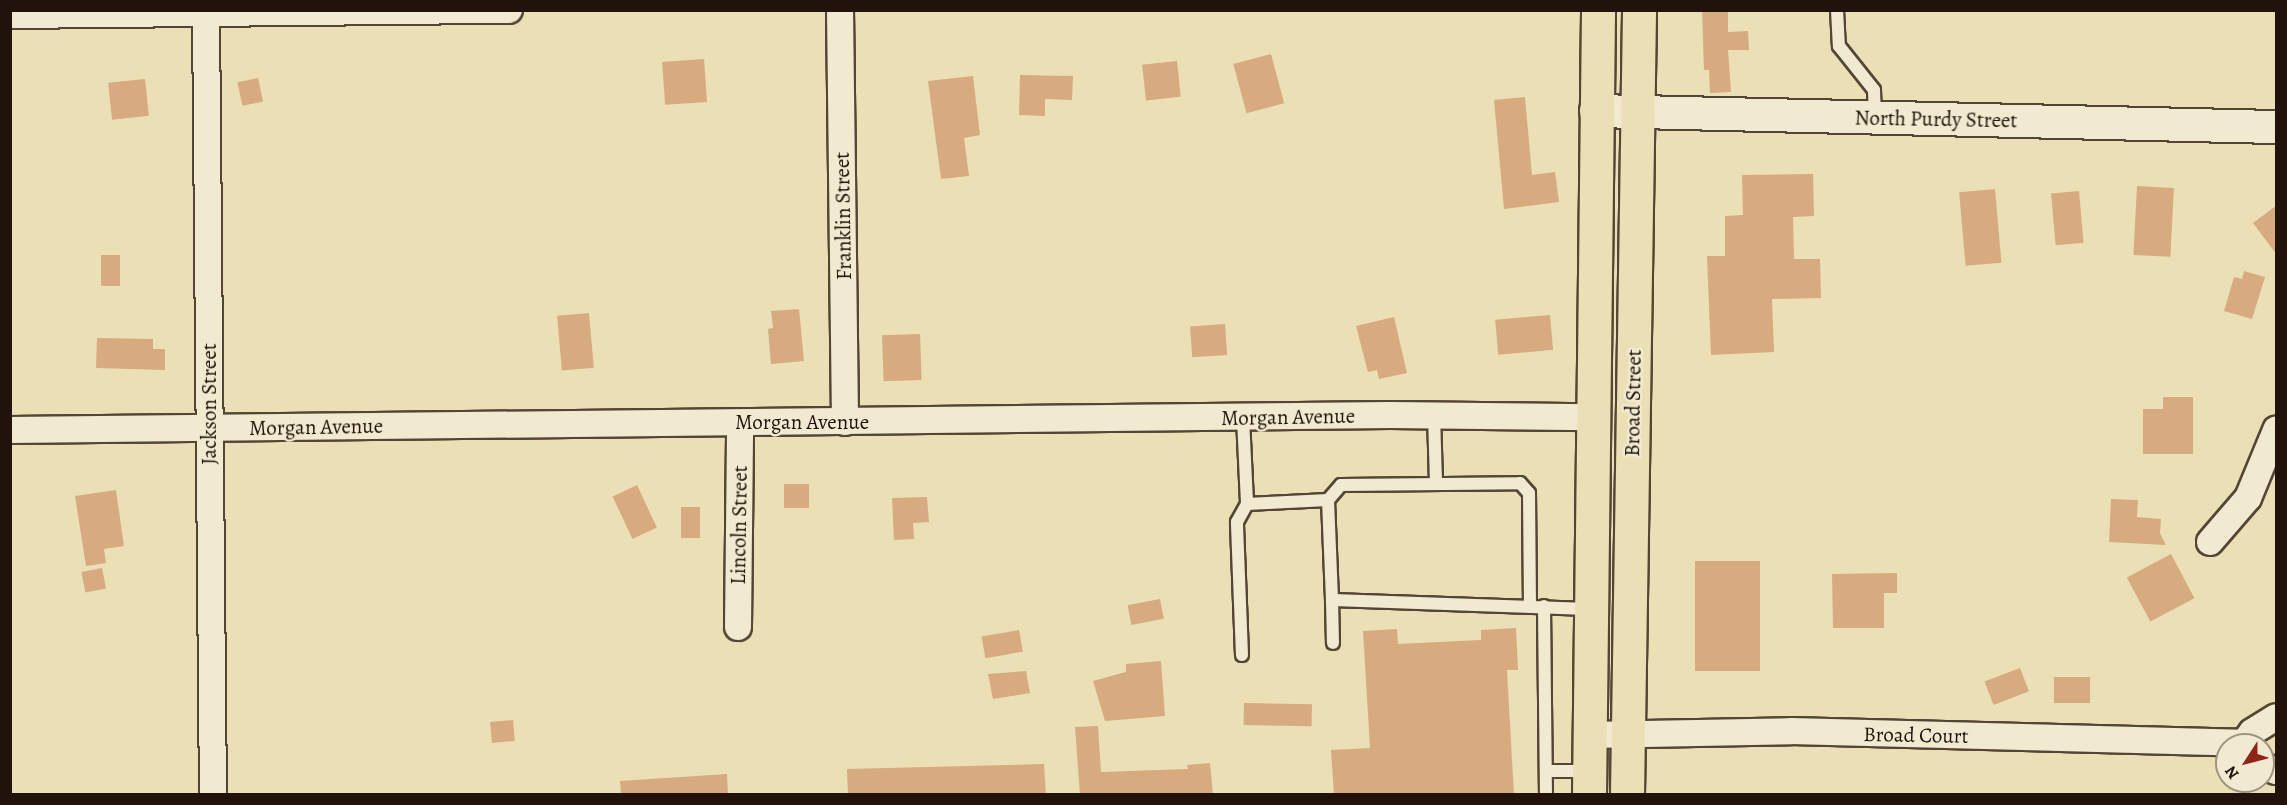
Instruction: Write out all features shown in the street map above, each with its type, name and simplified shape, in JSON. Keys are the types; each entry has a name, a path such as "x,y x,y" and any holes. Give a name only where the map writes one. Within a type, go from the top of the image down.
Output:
{"main road":[{"name":"Broad Street","path":"1589,783 1598,10"},
{"name":"Broad Street","path":"1627,795 1639,10"}],"street":[{"path":"10,15 509,10"},
{"name":"Franklin Street","path":"840,10 845,422"},
{"name":"Jackson Street","path":"206,14 213,795"},
{"name":"North Purdy Street","path":"1596,111 2277,127"},
{"name":"Morgan Avenue","path":"10,430 1434,415 1593,417"},
{"name":"Lincoln Street","path":"738,627 740,423"},
{"path":"2210,543 2248,498 2277,430"},
{"name":"Broad Court","path":"2256,733 2277,717"},
{"name":"Broad Court","path":"1590,735 1791,731 2215,743"}],"lane":[{"path":"1837,10 1839,46 1874,90 1875,117"},
{"path":"1434,415 1436,482"},
{"path":"1242,655 1237,522 1247,504 1243,418"},
{"path":"1333,643 1328,500 1341,485 1436,482 1520,483 1529,493 1530,606"},
{"path":"1247,504 1328,500"},
{"path":"1332,600 1591,609"},
{"path":"1544,606 1546,795"},
{"path":"1546,771 1589,783"}],"building":[{"path":"1702,10 1728,10 1728,32 1748,31 1749,50 1728,50 1731,92 1710,93 1709,70 1704,70"},
{"path":"1271,54 1284,103 1247,113 1233,64"},
{"path":"704,59 707,102 665,105 662,62"},
{"path":"1177,61 1181,97 1146,100 1142,65"},
{"path":"1020,75 1073,76 1072,100 1045,99 1045,116 1019,115"},
{"path":"973,76 980,135 964,138 969,176 941,179 928,81"},
{"path":"258,78 263,101 242,106 237,82"},
{"path":"145,79 149,116 112,120 108,83"},
{"path":"1525,97 1532,175 1555,172 1559,202 1504,209 1494,100"},
{"path":"1813,174 1814,216 1793,217 1794,259 1820,259 1821,298 1772,299 1774,352 1711,355 1707,256 1725,256 1725,216 1743,215 1742,175"},
{"path":"2137,186 2174,188 2170,257 2133,255"},
{"path":"1995,189 2001,263 1966,266 1959,192"},
{"path":"2079,191 2084,243 2056,245 2051,193"},
{"path":"2277,205 2277,255 2253,223"},
{"path":"101,255 120,255 120,286 101,286"},
{"path":"2244,271 2265,277 2252,319 2224,311 2234,277 2242,279"},
{"path":"799,309 804,361 771,364 768,329 773,328 771,311"},
{"path":"589,313 594,368 562,371 557,316"},
{"path":"1550,315 1553,350 1498,355 1495,320"},
{"path":"1394,317 1407,373 1379,379 1377,370 1368,372 1356,326"},
{"path":"1225,324 1227,355 1192,357 1190,326"},
{"path":"920,334 922,380 884,381 882,335"},
{"path":"97,338 153,339 153,349 165,349 165,370 96,368"},
{"path":"2163,397 2193,397 2193,454 2143,454 2143,409 2163,409"},
{"path":"784,484 809,484 809,508 784,508"},
{"path":"637,485 657,528 632,539 613,496"},
{"path":"116,490 124,546 104,549 106,563 86,566 75,496"},
{"path":"927,497 929,522 913,523 914,539 894,540 892,498"},
{"path":"2111,499 2138,500 2137,517 2161,519 2160,533 2166,545 2109,542"},
{"path":"681,507 700,507 700,538 681,538"},
{"path":"2171,554 2194,598 2150,622 2127,577"},
{"path":"1695,561 1760,561 1760,671 1695,671"},
{"path":"102,568 106,589 85,593 81,572"},
{"path":"1897,573 1897,593 1884,593 1884,628 1833,628 1832,574"},
{"path":"1160,599 1164,619 1131,625 1128,605"},
{"path":"1516,628 1518,670 1507,670 1514,795 1334,795 1331,750 1370,748 1363,631 1397,629 1398,644 1481,640 1481,630"},
{"path":"1019,630 1023,652 985,658 982,637"},
{"path":"1161,661 1165,716 1105,721 1093,681 1126,672 1126,664"},
{"path":"2020,668 2029,691 1993,705 1985,682"},
{"path":"1026,671 1030,693 993,699 988,674"},
{"path":"2054,677 2090,677 2090,703 2054,703"},
{"path":"1244,703 1312,704 1312,726 1244,725"},
{"path":"513,720 515,741 492,743 490,722"},
{"path":"1098,726 1101,772 1188,769 1187,765 1210,763 1213,795 1080,795 1075,727"},
{"path":"1044,764 1046,795 848,795 847,769"},
{"path":"727,774 728,795 621,795 620,781"}]}
